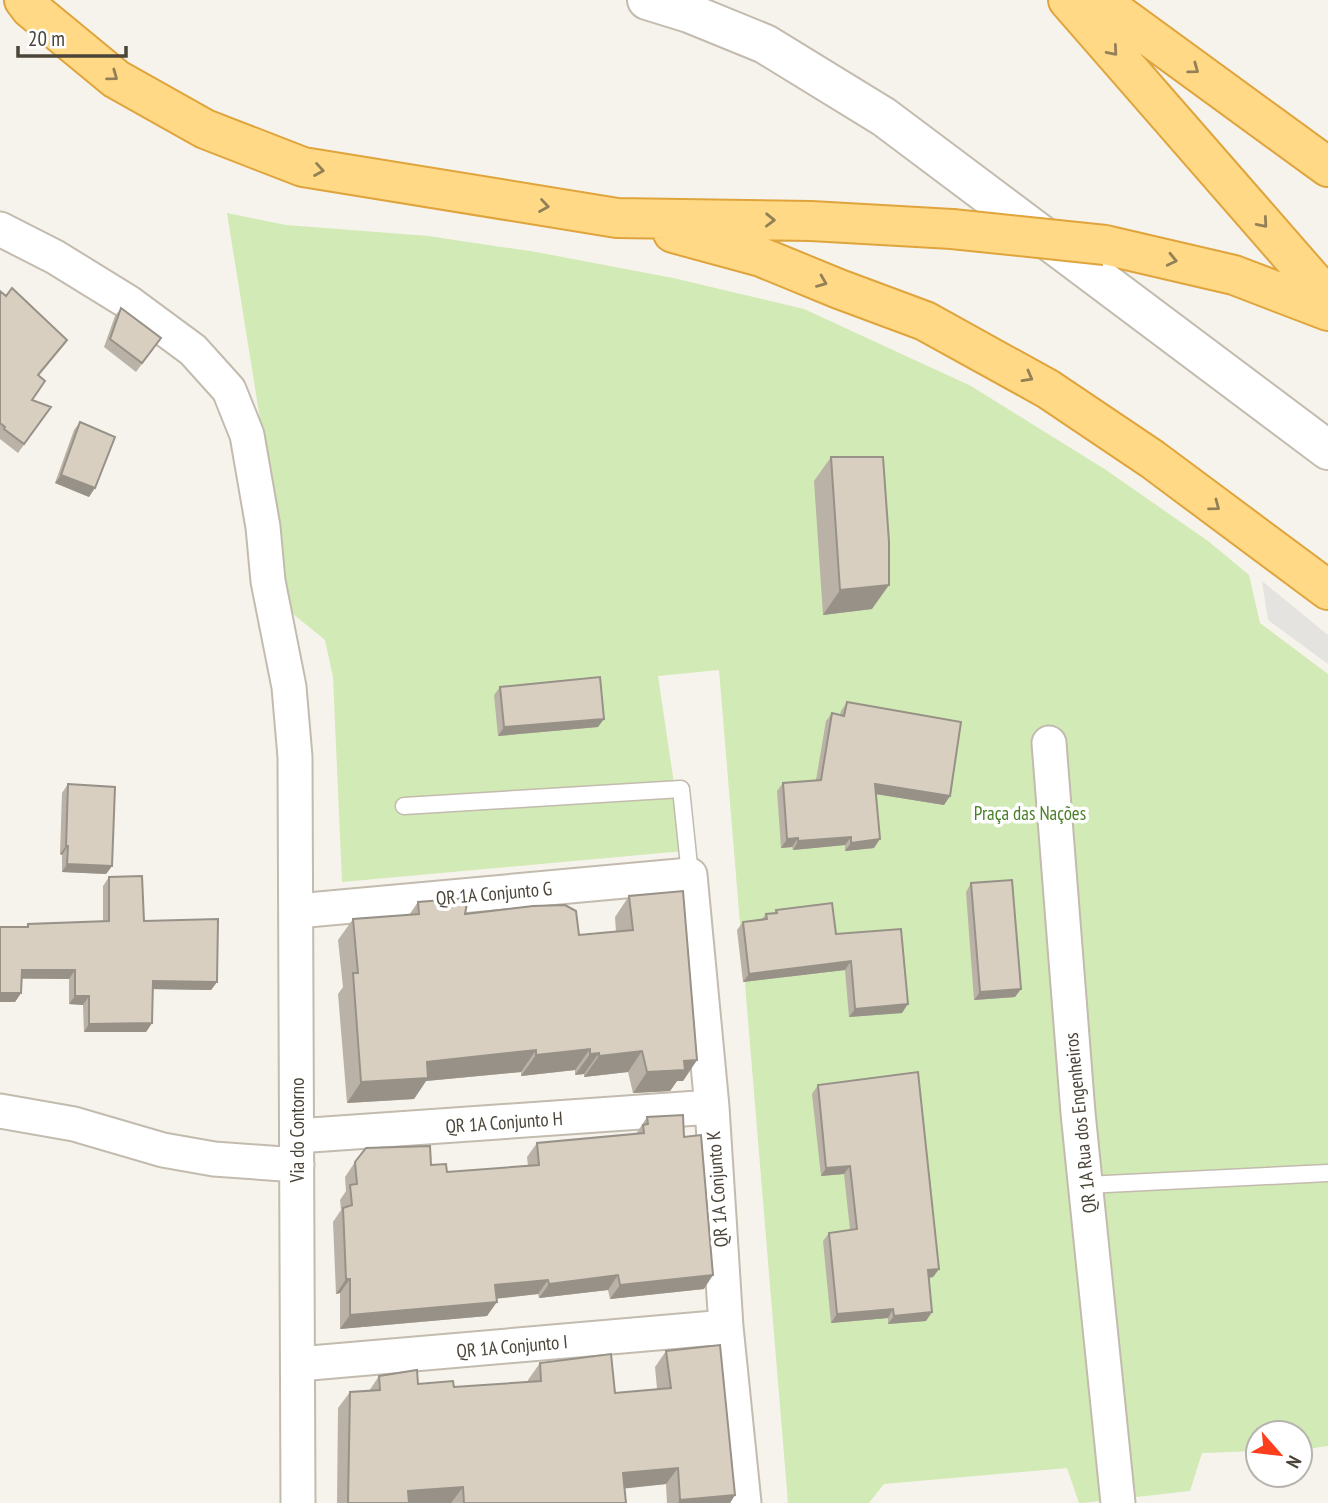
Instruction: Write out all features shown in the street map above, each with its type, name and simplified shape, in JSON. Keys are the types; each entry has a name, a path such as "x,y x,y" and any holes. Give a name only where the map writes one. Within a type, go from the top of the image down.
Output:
{"highway":[{"path":"24,0 30,8 116,79 205,129 303,167 617,218 761,257 925,321 1060,397 1152,459 1328,590"},
{"path":"1068,0 1328,298"},
{"path":"1099,0 1328,167"},
{"path":"617,218 811,221 952,229 1105,245 1234,275 1328,311"}],"street":[{"path":"647,0 689,13 765,44 884,117 1328,450"},
{"name":"Via do Contorno","path":"0,229 55,257 128,302 193,350 229,390 247,435 263,527 268,582 289,687 295,757 299,1503"},
{"name":"QR 1A Rua dos Engenheiros","path":"1049,743 1077,1113 1118,1503"},
{"name":"QR 1A Conjunto G","path":"297,911 690,875"},
{"name":"QR 1A Conjunto K","path":"690,875 712,1107 726,1327 744,1503"},
{"name":"QR 1A Conjunto H","path":"0,1111 74,1124 163,1150 214,1159 712,1107"},
{"name":"QR 1A Conjunto I","path":"299,1364 726,1327"}],"lane":[{"path":"404,806 681,789 690,875"},
{"path":"1086,1185 1328,1173"}],"green space":[{"name":"Praça das Nações","path":"227,213 286,225 428,236 536,252 673,278 804,309 971,386 1106,470 1208,541 1249,575 1260,623 1328,674 1328,1446 1314,1448 1314,1419 1244,1419 1244,1452 1202,1453 1190,1491 1079,1503 1067,1468 884,1484 869,1503 788,1503 719,670 658,676 684,851 342,882 333,677 325,640 287,609"}],"shaded area":[{"path":"1262,581 1328,635 1328,664 1268,620"}],"building":[{"path":"12,288 67,340 38,375 45,381 32,400 51,407 24,444 0,423 0,291 6,296"},
{"path":"121,308 161,338 142,363 110,339"},
{"path":"80,422 115,437 95,488 61,475"},
{"path":"831,457 883,457 889,585 840,590"},
{"path":"600,677 604,719 504,727 500,687"},
{"path":"847,702 961,722 950,796 875,784 880,839 851,843 851,837 798,841 798,838 787,839 783,783 821,780 832,713 844,716"},
{"path":"68,784 115,787 112,866 67,864"},
{"path":"142,876 144,921 218,919 217,982 153,981 152,1023 89,1024 89,996 75,996 75,970 22,970 21,993 0,993 0,927 109,921 109,877"},
{"path":"1012,880 1021,989 980,992 971,883"},
{"path":"683,891 697,1060 684,1061 685,1070 647,1072 642,1051 599,1056 599,1053 590,1054 590,1049 536,1055 536,1050 427,1062 428,1078 361,1082 353,973 358,973 353,919 419,914 418,902 468,898 465,914 565,905 576,911 579,935 633,930 629,896"},
{"path":"832,903 836,934 901,929 908,1004 855,1009 851,961 749,974 743,922 767,919 766,914 777,913 776,910"},
{"path":"918,1072 939,1269 928,1270 932,1312 894,1316 893,1309 837,1314 829,1233 857,1229 850,1166 826,1168 818,1085"},
{"path":"683,1115 684,1137 701,1135 713,1275 620,1285 618,1275 549,1284 548,1280 495,1285 497,1302 350,1315 350,1279 346,1279 343,1208 352,1205 350,1185 357,1184 355,1162 366,1148 430,1146 431,1165 446,1164 447,1172 539,1165 537,1143 644,1133 643,1125 648,1124 647,1117"},
{"path":"720,1345 735,1495 680,1500 678,1468 623,1473 626,1503 464,1503 463,1487 408,1491 409,1503 348,1503 350,1392 380,1390 379,1376 417,1370 418,1384 453,1381 454,1387 541,1381 540,1363 611,1354 615,1393 671,1388 666,1351"}]}
